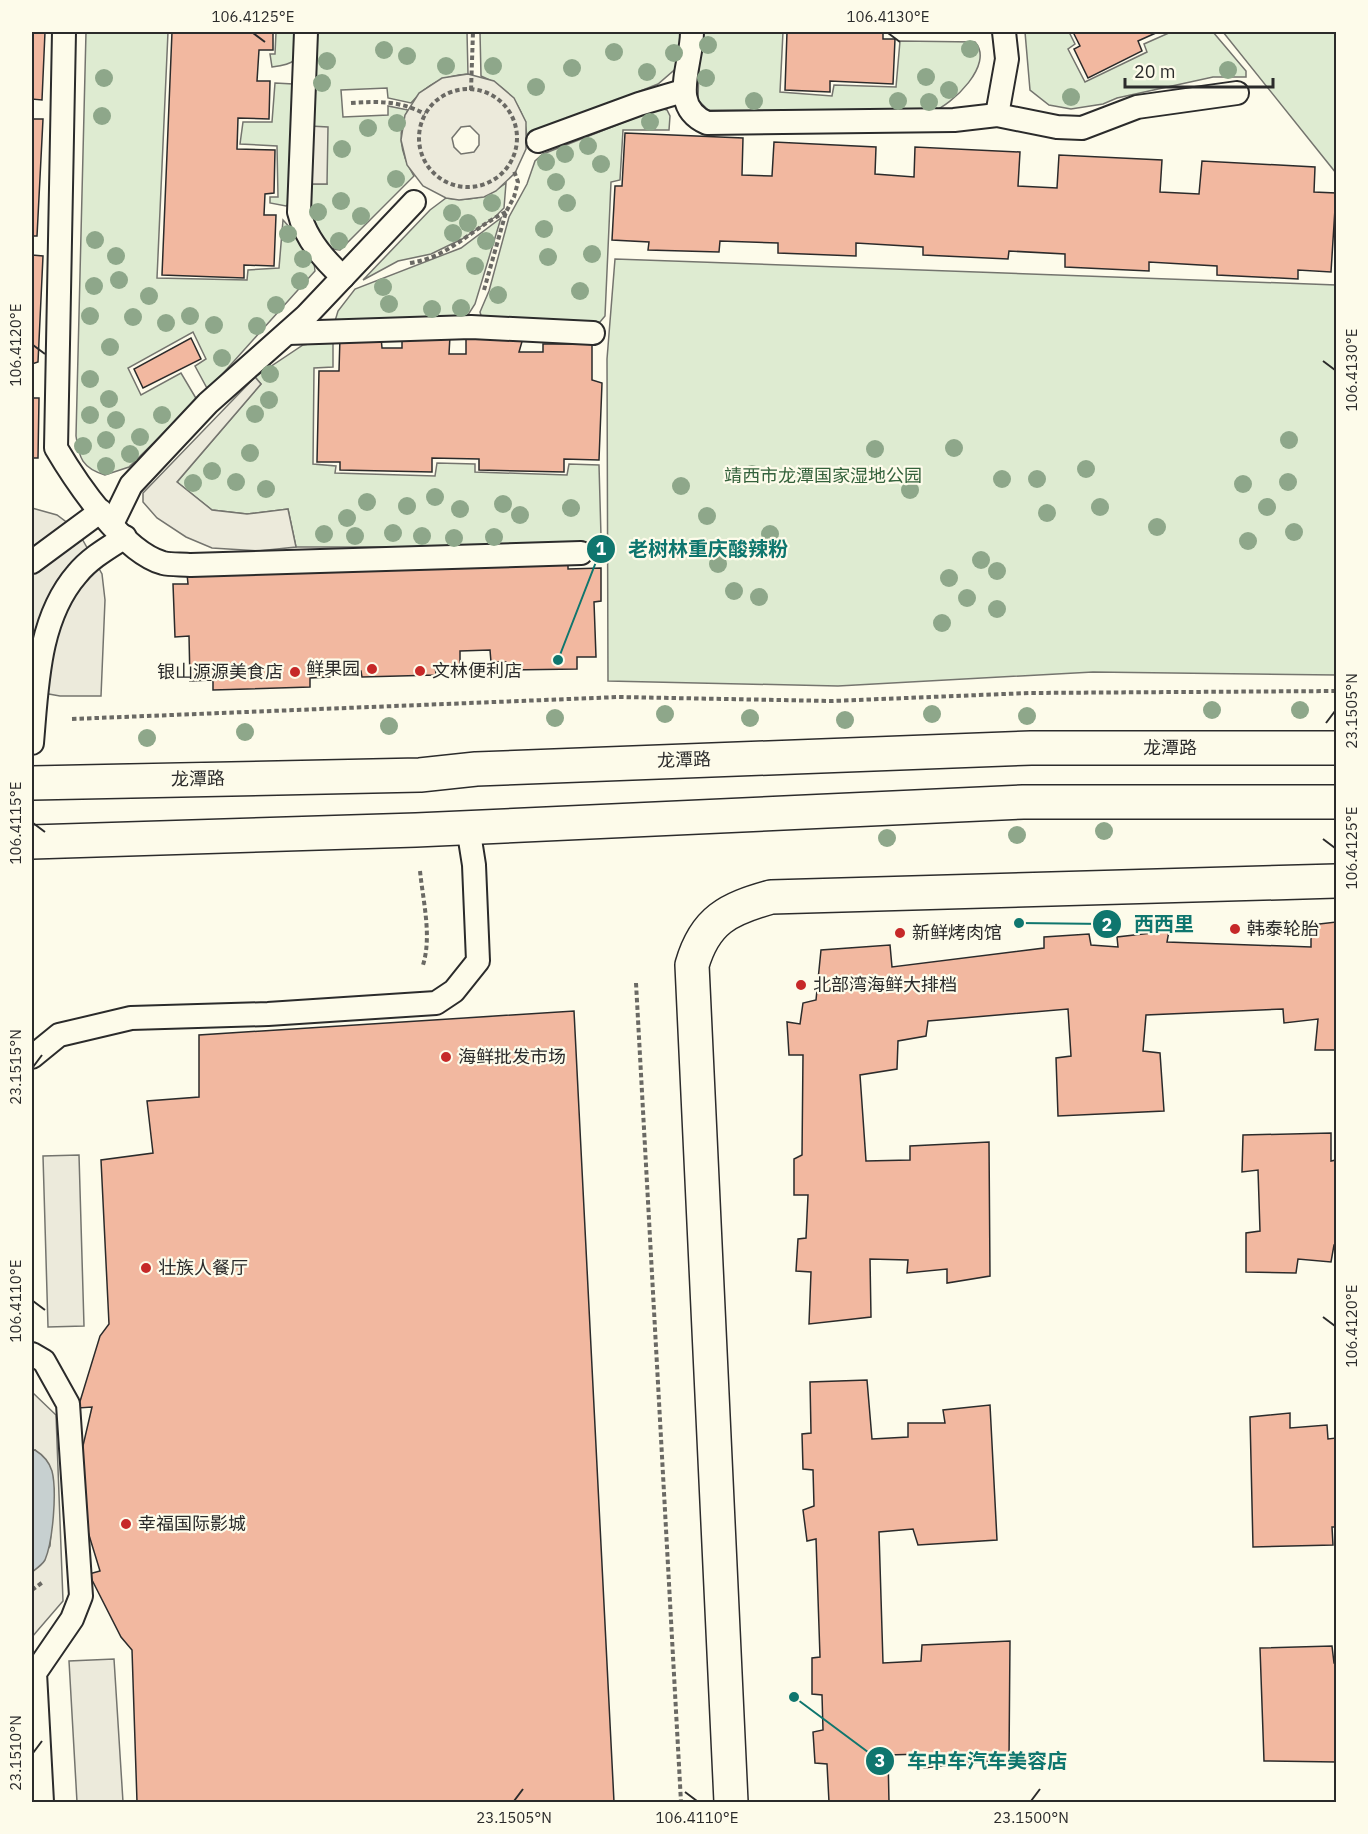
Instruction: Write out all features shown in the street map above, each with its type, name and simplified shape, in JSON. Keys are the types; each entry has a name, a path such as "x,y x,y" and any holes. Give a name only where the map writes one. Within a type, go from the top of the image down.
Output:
{"main road":[{"name":"龙潭路","path":"32,783 420,775 488,768 1031,748 1336,748"},
{"path":"32,842 468,827 1023,802 1336,802"},
{"path":"731,1803 692,965 698,943 713,923 738,907 771,897 1336,881"}],"lane":[{"path":"64,32 56,448 84,494 137,550 163,563 191,565 580,553"},
{"path":"306,32 299,212 302,227 310,239 327,262 343,277"},
{"path":"692,32 692,53 683,91 693,117 707,123 954,120 997,115 1057,127 1082,128 1137,107 1237,93"},
{"path":"997,115 1007,59 1004,32"},
{"path":"538,141 639,104 683,91"},
{"path":"32,743 43,651 51,619 64,591 95,557 131,485 208,403 288,333 414,202"},
{"path":"288,333 471,327 592,333"},
{"path":"32,562 113,524"},
{"path":"32,1057 59,1035 131,1018 268,1014 436,1003 454,991 478,961 474,865 468,827"},
{"path":"32,1354 44,1361 68,1404 81,1596 72,1619 35,1673 42,1803"}],"path":[{"path":"471,90 473,32"},
{"path":"471,90 488,93 508,111 517,137 510,163 501,174 475,187 460,187 446,182 425,164 418,135 425,114 437,100 450,93 471,90"},
{"path":"351,103 388,101 410,106 425,114"},
{"path":"471,327 506,212 518,182 510,163"},
{"path":"406,264 440,254 506,212"},
{"path":"34,717 58,720 619,697 832,701 1029,693 1336,691"},
{"path":"636,983 681,1803"}],"green space":[{"path":"86,32 168,32 157,278 247,280 248,270 279,268 283,220 312,256 315,271 208,390 195,366 206,359 193,332 128,368 141,395 181,373 197,400 129,467 105,475 91,469 83,461 76,436"},
{"path":"276,32 298,32 297,54 288,64 272,67 270,54 275,54"},
{"path":"316,32 467,32 468,74 436,82 411,103 388,98 387,88 341,90 343,117 388,115 388,106 408,110 401,135 403,152 414,176 340,250 331,248 319,234 312,213 308,184 327,184 310,126"},
{"path":"480,32 686,32 680,65 658,84 527,136 522,116 513,99 499,86 481,76"},
{"path":"700,32 783,32 780,92 832,96 834,85 896,87 900,41 975,42 980,51 980,61 960,93 932,112 708,110 698,100"},
{"path":"1025,32 1069,32 1075,44 1068,49 1085,82 1147,52 1144,44 1171,32 1213,32 1246,71 1246,77 1213,77 1117,98 1103,104 1071,109 1049,105 1030,90"},
{"path":"1223,32 1336,32 1336,173"},
{"path":"275,83 293,84 291,202 286,206 270,203 270,197 278,197 277,146 240,144 243,122 272,122"},
{"path":"660,108 667,110 670,116 669,130 623,130 620,180 611,182 605,316 600,322 482,319 480,312 489,291 509,217 527,184 535,161 543,154"},
{"path":"506,183 504,208 495,217 462,239 431,254 398,261 363,280 430,210 446,198 478,198"},
{"path":"501,218 475,304 466,318 335,321 338,311 355,289 461,248"},
{"name":"靖西市龙潭国家湿地公园","path":"615,259 1336,285 1336,675 1093,672 838,686 608,681 607,359"},
{"path":"333,340 333,367 314,368 313,464 336,466 335,473 435,476 437,463 475,464 475,472 567,475 569,464 599,465 601,536 586,547 296,547 288,509 247,514 212,510 177,482 261,384 255,377 303,345"}],"shaded area":[{"path":"468,74 494,81 514,98 526,122 526,149 515,173 496,191 484,197 459,200 446,198 423,186 407,165 401,140 405,115 419,93 442,78","holes":["470,126 479,135 479,145 474,152 461,154 454,147 452,138 461,127"]},
{"path":"310,126 328,127 327,184 308,184"},
{"path":"255,377 261,384 177,482 212,510 247,514 288,509 296,547 258,551 212,548 186,537 157,518 143,502 143,493"},
{"path":"32,508 57,515 77,530 102,574 105,600 101,696 60,696 32,691"},
{"path":"79,1155 84,1326 48,1327 43,1156"},
{"path":"32,1392 56,1415 63,1601 32,1637 32,1572 50,1546 54,1489 35,1450 32,1451"},
{"path":"35,1450 51,1467 54,1503 48,1552 44,1562 32,1572 32,1451"},
{"path":"114,1659 123,1802 77,1802 69,1661"}],"building":[{"path":"32,32 45,32 42,100 32,99"},
{"path":"172,32 273,32 273,50 259,50 257,81 270,81 269,119 238,118 237,149 275,150 274,193 265,194 264,215 276,215 274,266 244,265 244,278 162,275"},
{"path":"787,32 883,32 883,39 895,39 893,84 830,81 830,92 785,90"},
{"path":"1073,32 1158,32 1138,41 1142,51 1088,78 1074,49 1080,46"},
{"path":"32,119 43,119 37,236 32,236"},
{"path":"625,133 743,138 742,175 772,176 774,142 876,147 875,174 914,177 915,147 1020,152 1018,186 1057,188 1059,155 1162,160 1160,192 1199,194 1202,161 1315,167 1314,192 1336,193 1331,272 1298,270 1298,279 1217,275 1217,266 1149,262 1149,271 1065,267 1065,254 1009,251 1008,259 923,255 923,247 856,243 856,256 778,253 778,243 720,241 719,252 648,250 649,242 612,240 615,186 622,186"},
{"path":"32,255 43,256 38,362 32,364"},
{"path":"402,335 450,336 449,354 466,354 466,339 523,338 519,352 543,352 543,344 592,344 592,380 602,383 599,460 564,459 564,472 479,470 479,459 432,458 432,472 340,470 340,462 317,462 319,371 339,371 340,337 381,337 382,348 402,348"},
{"path":"191,338 201,359 143,388 134,369"},
{"path":"32,398 39,398 38,458 32,458"},
{"path":"568,558 568,569 601,568 601,601 594,602 596,657 577,657 577,669 507,670 506,662 491,662 490,650 460,651 460,665 435,664 436,675 362,677 361,671 340,671 340,665 330,665 330,677 310,678 310,687 213,690 213,680 190,681 189,636 175,637 173,584 188,584 187,574"},
{"path":"1336,922 1336,1050 1315,1050 1318,1019 1284,1023 1283,1009 1146,1015 1143,1051 1160,1053 1164,1111 1058,1116 1056,1058 1071,1056 1068,1009 928,1021 926,1036 898,1041 897,1069 860,1075 866,1161 910,1160 910,1146 989,1142 990,1276 947,1283 947,1269 907,1273 908,1260 870,1259 871,1317 809,1324 811,1272 796,1271 798,1239 806,1238 808,1195 794,1195 794,1159 802,1155 803,1055 789,1055 787,1022 800,1024 803,1003 816,1000 821,950 890,945 892,967 1044,948 1044,937 1089,934 1091,945 1118,947 1117,937 1169,931 1167,942 1311,947 1311,925"},
{"path":"574,1011 614,1802 137,1802 132,1650 121,1637 89,1574 100,1571 85,1522 82,1450 92,1407 78,1408 100,1336 109,1324 101,1160 153,1153 147,1101 199,1097 199,1035"},
{"path":"1331,1133 1331,1161 1336,1160 1336,1245 1334,1245 1331,1262 1298,1259 1296,1273 1246,1272 1246,1233 1260,1231 1258,1170 1242,1172 1243,1135"},
{"path":"867,1380 872,1439 908,1437 908,1423 945,1423 943,1410 990,1405 997,1540 918,1545 913,1529 879,1532 883,1663 921,1661 922,1645 1010,1641 1009,1759 924,1768 922,1754 888,1755 889,1802 829,1802 827,1764 815,1763 813,1732 823,1730 822,1695 812,1694 812,1658 820,1657 816,1539 807,1541 803,1510 814,1506 813,1470 803,1469 802,1434 811,1433 810,1382"},
{"path":"1290,1413 1290,1428 1327,1425 1328,1439 1336,1438 1336,1527 1332,1527 1333,1545 1253,1547 1250,1417"},
{"path":"1332,1646 1334,1663 1336,1663 1336,1762 1264,1761 1260,1648"}],"place":[{"name":"老树林重庆酸辣粉","path":"558,660"},
{"name":"鲜果园","path":"372,669"},
{"name":"文林便利店","path":"420,671"},
{"name":"银山源源美食店","path":"295,672"},
{"name":"西西里","path":"1019,923"},
{"name":"韩泰轮胎","path":"1235,929"},
{"name":"新鲜烤肉馆","path":"900,933"},
{"name":"北部湾海鲜大排档","path":"801,985"},
{"name":"海鲜批发市场","path":"446,1057"},
{"name":"壮族人餐厅","path":"146,1268"},
{"name":"幸福国际影城","path":"126,1524"},
{"name":"车中车汽车美容店","path":"794,1697"}]}
